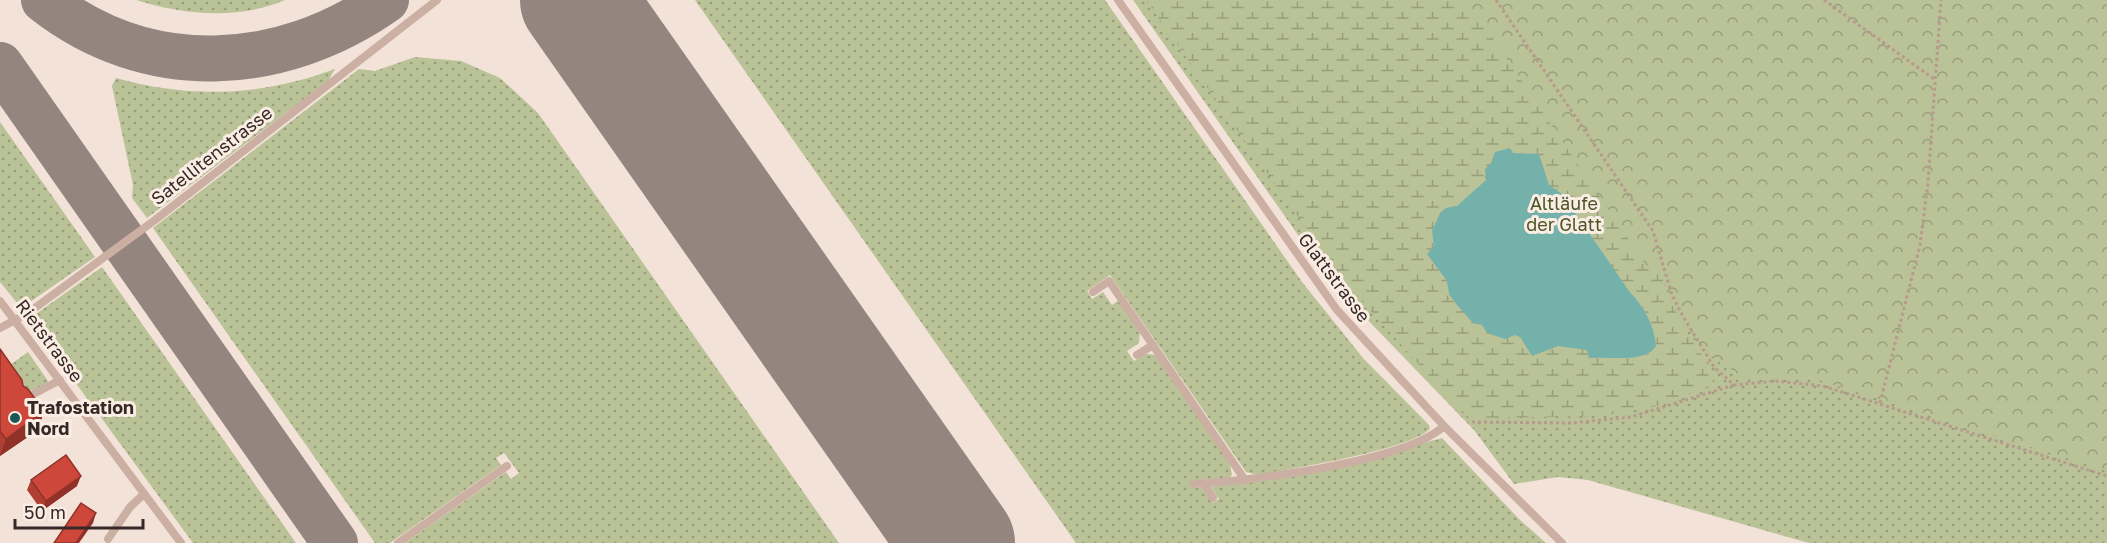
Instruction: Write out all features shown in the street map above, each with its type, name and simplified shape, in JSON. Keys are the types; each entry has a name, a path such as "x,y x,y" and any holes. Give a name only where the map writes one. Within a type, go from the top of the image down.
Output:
{"lane":[{"name":"Satellitenstrasse","path":"0,328 14,318 28,313 155,220 437,0"},
{"name":"Glattstrasse","path":"1118,0 1336,310 1444,426 1562,543"},
{"path":"1093,291 1109,281 1245,480"},
{"name":"Rietstrasse","path":"0,301 181,543"},
{"path":"1137,355 1153,345"},
{"path":"21,401 60,380"},
{"path":"1194,484 1245,480 1310,470 1426,438 1444,426"},
{"path":"398,543 507,466"},
{"path":"1204,484 1213,498"},
{"path":"108,540 130,507 144,494"}],"path":[{"path":"1496,0 1653,231 1672,295 1684,318 1714,367 1734,385"},
{"path":"1824,0 1934,79"},
{"path":"1880,404 1920,245 1928,183 1941,0"},
{"path":"1472,422 1571,423 1630,417 1734,385 1799,381 1823,386 2107,476"}],"green space":[{"path":"136,0 285,0 249,11 211,13 173,9"},
{"path":"695,0 1105,0 1302,282 1363,358 1429,425 1430,429 1398,444 1349,458 1258,475 1246,472 1110,275 1087,291 1092,299 1103,292 1112,305 1119,300 1140,332 1139,343 1127,351 1134,361 1146,354 1157,355 1230,464 1232,475 1229,478 1191,481 1191,487 1202,488 1213,503 1219,499 1211,487 1311,473 1442,438 1520,520 1546,543 1076,543"},
{"name":"Altläufe der Glatt","path":"1133,0 2107,0 2107,543 1809,543 1588,480 1558,477 1514,484 1474,430 1331,282"},
{"path":"1146,0 1467,0 1650,271 1660,268 1675,310 1714,374 1712,385 1656,406 1602,416 1467,418 1341,278","holes":["1513,153 1539,154 1549,186 1557,189 1629,291 1642,304 1648,354 1589,358 1587,350 1558,346 1547,353 1524,347 1520,337 1473,323 1449,294 1448,281 1428,254 1434,246 1446,208 1454,206 1474,192 1485,178 1491,163"]},
{"path":"1467,0 2107,0 2107,471 1815,379 1741,376 1704,351 1668,297 1660,268 1650,272"},
{"path":"415,57 461,61 500,78 538,113 839,543 405,543 506,472 511,479 519,473 504,453 496,458 501,465 390,543 375,543 153,228 359,69 375,71"},
{"path":"335,69 328,81 147,218 132,198 133,185 112,86 116,78 172,89 226,92 281,85"},
{"path":"0,122 95,257 30,302 18,304 0,282"},
{"path":"102,267 296,543 193,543 31,322 33,316"},
{"path":"28,352 48,381 44,386 27,392 0,372"}],"water":[{"path":"1510,148 1513,153 1539,154 1549,185 1562,194 1647,316 1656,346 1651,352 1625,358 1589,358 1587,350 1558,346 1532,356 1520,337 1515,335 1505,339 1487,333 1482,325 1473,323 1449,294 1447,281 1427,254 1434,246 1432,231 1440,213 1446,208 1457,206 1486,180 1485,169 1491,163 1495,152"}],"building":[{"path":"0,349 22,380 23,386 28,389 44,411 6,439 0,431"},
{"path":"66,455 81,476 46,501 31,480"},
{"path":"81,503 96,513 76,543 54,543"}],"taxiway":[{"path":"44,0 84,27 127,45 170,56 215,58 259,54 303,43 345,25 386,0"},
{"path":"562,0 602,36"},
{"path":"0,65 335,543"}],"runway":[{"path":"577,0 958,543"}],"place":[{"name":"Trafostation Nord","path":"15,418"}]}
